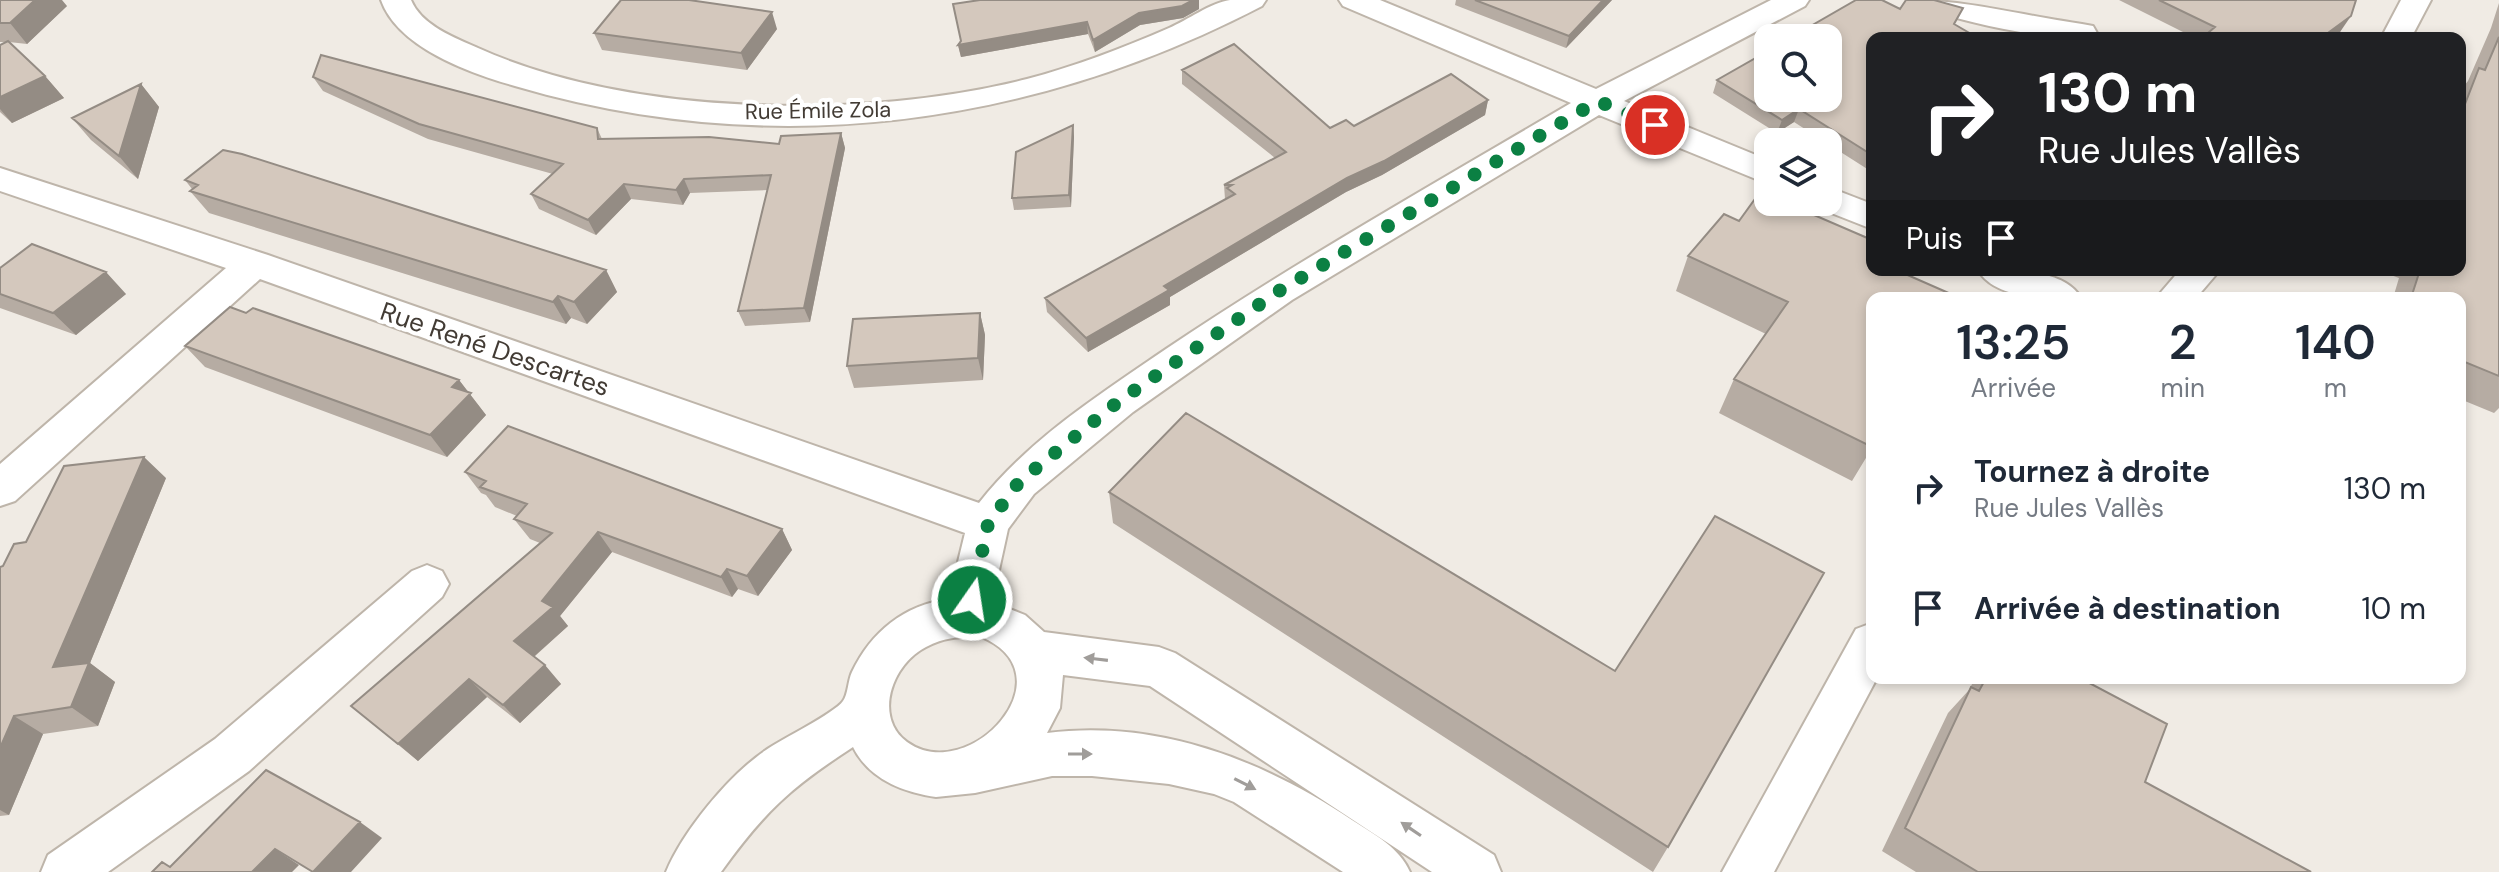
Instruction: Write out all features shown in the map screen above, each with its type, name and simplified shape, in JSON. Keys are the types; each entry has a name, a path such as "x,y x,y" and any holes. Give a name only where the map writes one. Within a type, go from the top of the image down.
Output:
{"street":[{"name":"Rue Émile Zola","path":"396,0 422,32 456,52 478,64 550,88 602,98 756,114 924,107 1062,81 1168,40 1251,0"},
{"path":"1354,0 1754,167"},
{"path":"967,616 988,524 1019,482 1119,401 1279,291 1598,101 1794,0"},
{"path":"1925,0 1996,21 2075,32"},
{"path":"2399,32 2416,0"},
{"name":"Rue René Descartes","path":"0,179 255,264 988,524"},
{"path":"1842,205 1866,215"},
{"path":"0,489 201,307 255,264"},
{"path":"2010,276 2049,292"},
{"path":"2180,292 2196,276"},
{"path":"66,872 232,755 427,584"},
{"path":"976,769 1004,754 1027,731 1040,704 1042,676 1033,651 1017,632 993,620 967,616 935,621 906,635 883,656 869,684 865,713 874,741 897,764 928,775 976,769 1050,754 1101,753 1228,775 1279,801 1385,872"},
{"path":"1033,651 1159,667 1476,872"},
{"path":"1747,872 1866,654"},
{"path":"691,872 741,804 779,768 865,713"}],"building":[{"path":"0,0 35,0 10,23 0,23"},
{"path":"621,0 689,0 772,12 741,53 594,33"},
{"path":"980,0 1193,0 1182,6 1139,13 1093,40 1087,22 958,45 961,41 953,4"},
{"path":"1475,0 1603,0 1569,36"},
{"path":"1856,0 1882,0 1900,9 1906,0 1934,0 1963,8 1954,24 1968,32 1866,32 1866,151 1842,136 1842,128 1829,128 1804,112 1842,112 1842,24 1814,24"},
{"path":"2159,0 2356,0 2351,16 2329,32 2209,32 2215,27"},
{"path":"2499,37 2499,376 2466,362 2466,292 2413,292 2418,276 2466,276 2466,101 2479,68 2485,70"},
{"path":"8,41 45,76 0,97 0,45"},
{"path":"1234,44 1330,128 1346,120 1354,126 1451,74 1488,100 1384,161 1347,178 1164,286 1169,290 1086,338 1045,298 1235,194 1227,188 1232,185 1224,185 1286,152 1182,70"},
{"path":"321,55 597,128 598,139 709,137 779,144 781,136 841,133 804,308 738,311 771,175 684,179 676,190 624,184 588,220 531,194 563,164 419,124 313,77"},
{"path":"1754,59 1754,103 1717,80"},
{"path":"141,84 119,156 72,118"},
{"path":"1769,112 1794,112 1782,120"},
{"path":"1073,125 1069,195 1012,198 1016,152"},
{"path":"223,150 606,270 574,302 558,296 553,302 190,191 198,185 185,180"},
{"path":"1754,200 1754,216 1816,216 1866,237 1866,276 1910,276 1946,292 1866,292 1866,444 1734,379 1788,302 1688,256 1724,214 1739,221"},
{"path":"32,244 106,272 53,313 0,294 0,268"},
{"path":"230,307 246,313 253,308 459,380 452,387 471,393 430,435 185,346"},
{"path":"980,313 978,358 847,366 853,319"},
{"path":"1186,413 1615,671 1715,516 1824,573 1668,847 1109,492"},
{"path":"508,426 782,529 747,576 727,569 721,577 598,532 542,601 553,607 514,641 545,665 503,705 469,679 398,744 351,706 552,533 514,519 527,504 480,487 486,481 465,472"},
{"path":"144,457 53,667 89,663 71,707 14,716 0,748 0,567 14,544 26,542 64,466"},
{"path":"1983,684 2091,684 2167,724 2145,782 2311,872 1978,872 1905,828 1971,687 1979,691"},
{"path":"266,770 360,822 313,872 275,849 252,872 152,872 162,862 170,867"}],"route":[{"path":"972,600 988,524 1019,482 1065,448 1119,401 1203,342 1279,291 1478,176 1598,101 1655,125"}]}
